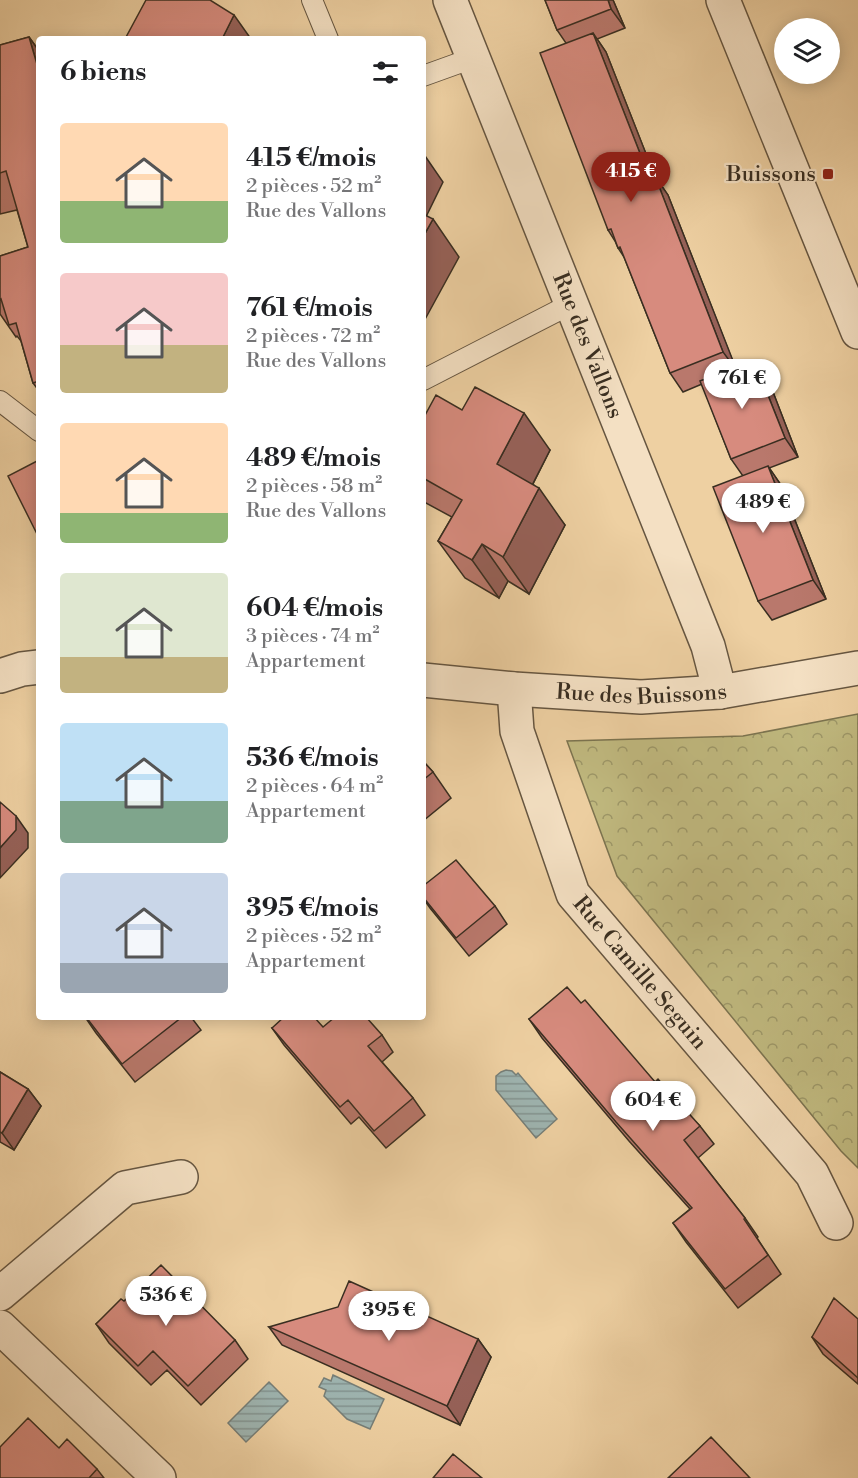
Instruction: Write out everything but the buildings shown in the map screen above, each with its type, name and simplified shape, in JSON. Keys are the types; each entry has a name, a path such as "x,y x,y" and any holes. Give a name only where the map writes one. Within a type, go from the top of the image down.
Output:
{"street":[{"name":"Rue des Vallons","path":"450,0 708,646 720,692"},
{"path":"723,0 858,332"},
{"path":"0,676 36,667"},
{"name":"Rue des Buissons","path":"426,680 514,689 641,697 720,692 858,668"},
{"name":"Rue Camille Seguin","path":"514,689 517,731 573,894 812,1174 836,1223"},
{"path":"0,1294 125,1188 181,1178"},
{"path":"0,1327 159,1478"}],"lane":[{"path":"312,0 327,36"},
{"path":"426,75 473,58"},
{"path":"426,378 572,304"},
{"path":"0,401 36,429"}],"green space":[{"path":"858,714 858,1168 841,1151 617,876 567,741 743,736"}],"water":[{"path":"506,1070 516,1075 518,1073 557,1119 536,1138 496,1090 496,1076"},
{"path":"333,1375 384,1399 370,1429 347,1419 324,1396 326,1390 319,1387 324,1378 331,1381"},
{"path":"269,1382 288,1401 246,1442 228,1423"}],"place":[{"name":"Buissons","path":"828,174"}]}
